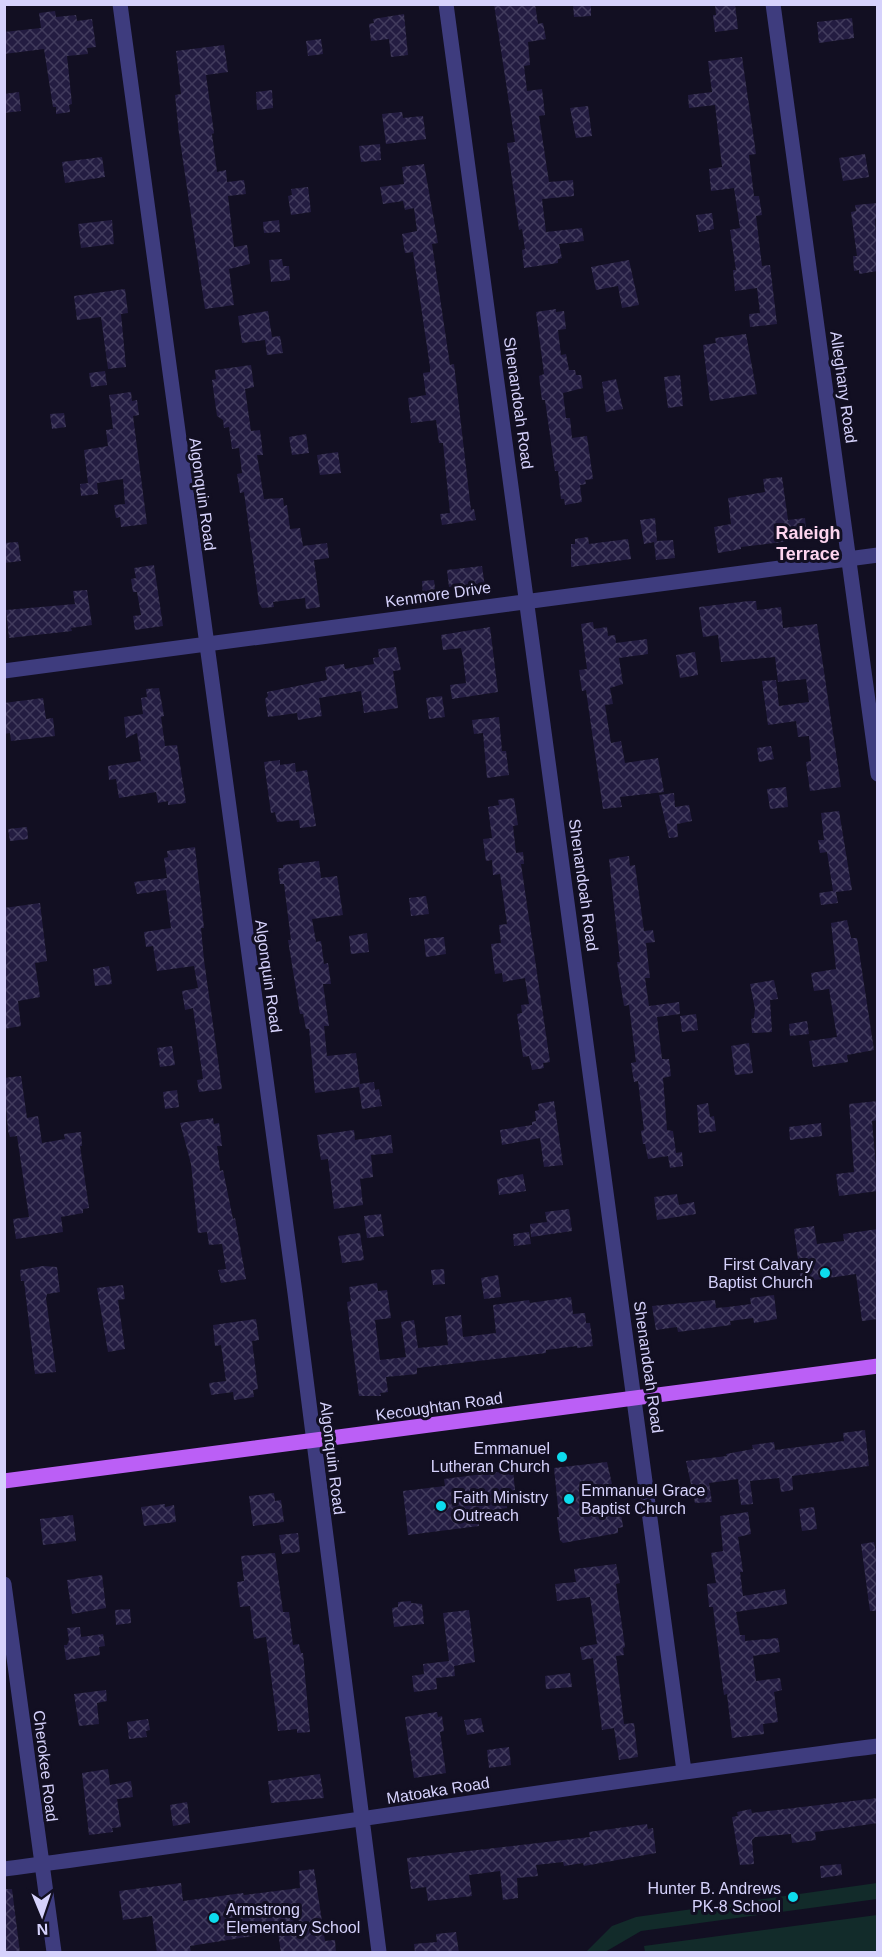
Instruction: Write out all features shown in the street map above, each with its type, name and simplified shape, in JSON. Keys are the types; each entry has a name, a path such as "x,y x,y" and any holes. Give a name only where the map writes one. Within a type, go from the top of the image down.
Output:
{"main road":[{"name":"Kecoughtan Road","path":"4,1481 878,1366"}],"street":[{"name":"Algonquin Road","path":"120,4 205,644 295,1293 379,1953"},
{"name":"Shenandoah Road","path":"446,4 684,1771"},
{"name":"Alleghany Road","path":"773,4 878,774"},
{"name":"Kenmore Drive","path":"4,671 878,555"},
{"name":"Cherokee Road","path":"4,1584 54,1953"},
{"name":"Matoaka Road","path":"4,1869 361,1820 684,1771 878,1746"}],"green space":[{"path":"877,1883 877,1899 641,1931 605,1952 586,1952 612,1926 636,1917"},
{"path":"877,1915 877,1952 645,1952 644,1946"}],"building":[{"path":"494,4 535,4 538,24 543,23 546,39 528,42 530,65 524,66 527,91 542,89 545,115 539,116 549,182 573,180 574,196 542,199 546,232 582,228 584,241 559,244 562,258 558,259 558,263 524,268 522,250 525,249 522,229 519,230 507,143 515,142"},
{"path":"573,4 591,4 591,16 574,17"},
{"path":"715,4 735,4 738,29 715,32 713,15 716,15"},
{"path":"55,11 56,17 76,15 77,21 92,19 96,47 87,48 88,54 67,56 72,104 69,105 70,112 56,114 44,49 4,54 4,32 41,28 39,13"},
{"path":"404,14 408,55 391,57 389,39 371,41 369,24 374,23 373,19"},
{"path":"852,18 854,38 819,43 817,22"},
{"path":"321,39 323,54 308,56 306,41"},
{"path":"224,45 228,72 206,75 214,133 212,134 217,172 226,170 227,182 244,180 246,194 228,196 234,247 247,245 250,264 229,269 234,305 205,309 179,134 175,95 181,94 176,51"},
{"path":"742,57 756,154 749,155 754,196 759,196 762,215 756,216 762,266 770,265 777,324 750,327 749,314 760,313 757,288 735,291 733,270 736,270 730,230 740,228 734,188 711,191 709,169 722,167 715,105 689,108 688,95 712,92 708,61"},
{"path":"272,90 273,108 257,110 256,92"},
{"path":"19,92 21,111 4,113 4,94"},
{"path":"588,106 592,136 576,138 570,108"},
{"path":"402,112 403,118 423,116 426,139 386,144 382,114"},
{"path":"380,144 381,160 361,162 359,146"},
{"path":"865,154 869,177 843,181 839,158"},
{"path":"102,157 105,177 65,183 62,162"},
{"path":"424,164 438,243 432,244 450,365 454,364 471,510 474,509 476,520 442,525 440,514 450,513 443,443 439,443 436,420 411,423 408,398 426,395 423,373 430,372 413,252 405,253 402,234 417,231 414,208 405,210 403,201 383,204 380,187 404,184 402,167"},
{"path":"308,187 311,212 291,215 288,196 292,195 291,189"},
{"path":"878,203 878,218 875,219 878,271 859,274 859,270 854,271 853,256 857,256 851,212 856,211 855,205"},
{"path":"712,213 714,229 699,232 696,215"},
{"path":"112,220 114,244 81,248 78,224"},
{"path":"279,220 280,232 264,233 263,222"},
{"path":"282,259 283,266 289,266 290,280 271,282 269,260"},
{"path":"629,260 639,305 622,308 618,286 596,290 591,267"},
{"path":"125,289 128,313 121,314 126,367 108,369 101,317 77,320 74,296"},
{"path":"556,309 556,312 564,311 566,329 558,330 561,355 566,354 569,370 575,370 576,375 581,375 583,388 563,393 566,418 570,418 572,438 587,436 593,479 585,480 586,484 580,485 582,502 565,505 564,499 561,499 558,471 555,471 545,400 542,400 539,376 544,374 536,312"},
{"path":"268,311 272,337 280,336 283,353 267,355 265,340 242,343 238,316"},
{"path":"746,334 757,394 710,401 703,345 716,343 715,338"},
{"path":"251,365 254,387 245,389 251,431 260,430 263,455 257,455 264,499 283,498 284,506 287,505 290,529 300,528 303,546 327,543 329,558 314,560 320,607 306,609 305,598 273,602 274,607 262,608 259,603 244,492 240,493 237,474 242,473 239,448 232,449 229,427 224,428 223,420 217,416 212,380 216,379 215,370"},
{"path":"105,371 107,385 91,387 89,373"},
{"path":"680,375 683,406 668,408 664,377"},
{"path":"616,379 623,409 606,412 602,382"},
{"path":"131,392 132,401 137,400 139,415 133,416 147,524 121,527 120,517 116,518 114,505 125,504 123,479 97,483 98,494 81,496 80,484 88,483 84,450 108,446 106,430 113,429 109,395"},
{"path":"64,413 66,427 52,429 50,414"},
{"path":"306,434 309,453 292,455 289,437"},
{"path":"338,452 341,473 320,475 317,455"},
{"path":"782,477 788,520 805,518 807,539 741,547 741,549 718,553 714,527 731,524 728,498 765,492 763,479"},
{"path":"655,518 657,541 673,540 675,558 656,560 654,542 644,544 640,520"},
{"path":"588,537 589,544 628,539 631,559 571,567 571,544 575,544 575,539"},
{"path":"18,542 21,561 4,563 4,543"},
{"path":"154,565 163,626 135,630 133,616 141,615 137,592 133,592 131,579 136,578 134,568"},
{"path":"482,566 485,587 460,590 459,585 449,587 447,570"},
{"path":"434,580 436,596 423,597 422,581"},
{"path":"87,590 92,625 71,628 72,631 9,638 6,610 75,604 73,591"},
{"path":"756,601 757,610 781,607 783,628 817,624 841,787 810,791 806,762 811,761 809,736 798,737 796,721 768,725 762,681 776,680 779,706 809,702 806,679 778,682 775,657 721,662 718,635 703,637 699,607"},
{"path":"593,622 594,629 607,627 608,636 615,635 616,643 647,639 648,654 619,658 623,684 610,688 613,704 605,705 611,743 621,741 625,763 658,758 664,792 620,797 622,807 603,809 586,690 582,691 579,670 587,669 581,624"},
{"path":"490,627 498,692 452,699 450,685 466,683 463,658 461,648 443,650 441,635"},
{"path":"396,647 401,670 393,671 398,708 364,713 361,691 319,698 322,716 298,720 297,713 268,717 265,699 268,696 267,692 327,680 325,667 344,664 345,669 374,664 373,658 379,657 378,649"},
{"path":"695,652 698,675 680,678 676,655"},
{"path":"159,688 164,716 161,717 165,746 177,745 186,803 168,805 168,801 158,803 156,792 119,798 116,779 109,780 108,766 141,761 137,733 126,738 124,717 143,714 141,698 147,697 146,689"},
{"path":"442,696 445,717 429,719 426,698"},
{"path":"43,698 46,719 53,718 55,736 11,741 10,733 4,734 4,703"},
{"path":"499,717 502,751 506,751 509,775 487,778 483,733 474,734 472,720"},
{"path":"771,746 774,759 759,762 757,748"},
{"path":"280,760 280,765 295,763 296,772 307,770 316,826 300,828 299,820 277,822 275,812 271,813 264,762"},
{"path":"786,787 788,807 770,809 767,789"},
{"path":"674,793 675,807 689,805 692,821 677,824 678,837 669,838 659,795"},
{"path":"514,798 518,825 513,826 516,853 523,852 524,864 521,864 550,1062 543,1063 544,1068 532,1070 529,1056 523,1057 517,1014 522,1013 521,1005 529,1004 525,978 503,982 502,973 495,974 491,944 501,943 499,925 507,924 500,874 493,875 492,860 486,861 483,839 492,838 488,807 499,805 498,800"},
{"path":"839,811 852,890 836,892 838,903 821,905 819,893 833,891 827,852 820,853 818,840 824,840 821,813"},
{"path":"27,827 28,839 10,841 8,829"},
{"path":"195,847 204,928 201,928 204,960 222,1089 199,1092 197,1080 203,1079 193,1008 185,1010 182,991 198,988 194,966 157,971 153,946 146,947 144,932 171,928 166,890 137,894 134,882 167,878 164,858 168,857 167,851"},
{"path":"629,856 630,866 635,865 644,931 653,930 655,942 646,943 650,978 645,978 649,1006 679,1002 680,1014 657,1017 662,1059 669,1059 671,1076 663,1078 667,1130 673,1131 676,1153 682,1152 683,1166 670,1168 668,1156 648,1159 645,1144 643,1144 641,1131 644,1130 638,1081 634,1082 631,1063 636,1062 629,1005 624,1006 617,962 620,962 609,859"},
{"path":"319,861 321,878 337,876 343,915 312,919 316,942 321,941 324,964 328,963 331,984 323,984 329,1026 324,1026 327,1056 356,1053 360,1084 374,1082 375,1090 379,1089 382,1106 362,1109 359,1087 315,1093 309,1029 306,1029 303,1014 300,1014 288,940 291,940 284,884 280,884 278,868 283,868 283,865"},
{"path":"426,896 429,914 411,916 409,898"},
{"path":"40,903 47,961 35,963 40,997 18,1001 21,1026 4,1029 4,908"},
{"path":"847,920 851,938 857,938 874,1050 847,1055 848,1062 813,1067 809,1041 837,1037 829,989 814,991 811,973 836,969 831,923"},
{"path":"367,933 369,952 351,954 349,936"},
{"path":"444,937 446,954 426,957 424,939"},
{"path":"109,966 112,984 95,986 93,969"},
{"path":"774,980 778,999 770,1000 772,1032 752,1033 751,1019 754,1018 755,1009 750,984"},
{"path":"696,1014 698,1030 682,1032 680,1016"},
{"path":"807,1021 809,1034 790,1036 789,1024"},
{"path":"749,1043 753,1073 735,1075 731,1046"},
{"path":"172,1046 175,1065 160,1067 157,1048"},
{"path":"21,1076 27,1118 38,1116 42,1143 65,1139 64,1134 81,1132 82,1146 80,1146 89,1208 83,1209 83,1213 61,1217 63,1232 16,1239 13,1219 29,1217 17,1136 10,1137 8,1131 4,1078"},
{"path":"177,1090 179,1107 165,1109 163,1092"},
{"path":"554,1101 563,1165 544,1167 540,1138 502,1145 500,1130 532,1125 532,1122 536,1121 535,1111 539,1110 538,1104"},
{"path":"878,1101 878,1120 872,1121 878,1191 839,1196 836,1174 854,1172 849,1104"},
{"path":"708,1103 710,1117 714,1116 716,1131 699,1133 697,1105"},
{"path":"213,1118 214,1124 219,1123 222,1146 217,1146 220,1171 223,1170 233,1219 235,1218 246,1279 221,1283 218,1270 226,1269 222,1244 209,1245 207,1232 198,1233 191,1164 180,1123"},
{"path":"821,1123 822,1136 790,1140 789,1127"},
{"path":"354,1130 355,1140 391,1135 393,1153 371,1155 373,1177 360,1179 363,1205 334,1209 328,1159 321,1160 317,1135"},
{"path":"523,1174 526,1191 499,1195 497,1179"},
{"path":"677,1194 679,1205 694,1202 696,1214 657,1220 654,1197"},
{"path":"569,1209 572,1231 531,1237 530,1224 547,1222 545,1212"},
{"path":"381,1214 384,1236 367,1238 364,1216"},
{"name":"First Calvary Baptist Church","path":"814,1226 817,1244 844,1241 843,1234 878,1229 878,1319 862,1321 856,1274 801,1282 794,1229"},
{"path":"529,1232 531,1244 514,1246 513,1234"},
{"path":"360,1233 364,1260 342,1263 338,1236"},
{"path":"43,1266 57,1267 60,1292 47,1294 46,1298 56,1372 35,1374 24,1281 21,1281 20,1270"},
{"path":"444,1269 445,1284 433,1285 431,1270"},
{"path":"498,1275 501,1297 484,1299 481,1278"},
{"path":"377,1283 378,1291 387,1290 391,1318 375,1320 380,1360 406,1357 401,1322 414,1320 418,1348 448,1345 445,1317 461,1315 463,1337 496,1333 493,1305 571,1297 573,1314 585,1313 586,1323 590,1323 593,1346 577,1348 577,1346 546,1350 546,1353 417,1368 417,1374 386,1377 388,1392 380,1393 381,1396 359,1396 347,1302 351,1301 349,1287"},
{"path":"123,1285 125,1299 118,1300 125,1349 108,1352 97,1288"},
{"path":"774,1295 777,1319 754,1323 753,1318 730,1321 731,1325 678,1332 677,1327 656,1330 652,1306 715,1300 716,1308 728,1307 751,1304 750,1298"},
{"path":"256,1319 259,1340 252,1341 258,1389 253,1390 254,1397 234,1400 233,1392 211,1395 209,1383 226,1381 221,1345 215,1346 213,1325"},
{"path":"865,1430 869,1466 792,1476 793,1490 781,1492 779,1478 750,1481 753,1504 741,1505 738,1479 709,1483 712,1502 695,1503 686,1461 727,1456 726,1454 753,1449 752,1445 774,1442 775,1450 844,1441 843,1433"},
{"name":"Emmanuel Grace Baptist Church","path":"607,1462 612,1484 579,1488 582,1514 616,1510 616,1515 621,1514 623,1527 618,1528 618,1533 563,1543 560,1540 557,1517 559,1517 554,1468"},
{"name":"Faith Ministry Outreach","path":"513,1470 515,1490 505,1491 507,1508 478,1512 479,1526 408,1535 403,1491 445,1486 444,1479"},
{"path":"274,1493 275,1501 281,1500 284,1522 253,1526 249,1496"},
{"path":"165,1504 165,1507 174,1505 176,1522 144,1526 141,1507"},
{"path":"814,1507 817,1529 802,1531 799,1509"},
{"path":"748,1512 751,1534 738,1537 743,1572 740,1572 743,1596 785,1589 787,1604 736,1612 740,1635 745,1635 745,1641 778,1638 780,1652 753,1656 756,1681 780,1678 782,1690 774,1692 778,1722 763,1724 764,1734 732,1738 713,1607 709,1607 707,1584 716,1583 711,1553 723,1551 720,1516"},
{"path":"73,1515 76,1541 43,1545 40,1519"},
{"path":"298,1533 300,1552 282,1554 279,1535"},
{"path":"874,1542 878,1564 878,1611 870,1611 861,1544"},
{"path":"275,1553 283,1612 289,1612 293,1645 299,1644 301,1653 303,1653 310,1732 297,1733 297,1729 278,1731 266,1637 254,1639 250,1606 240,1607 237,1582 244,1581 241,1556"},
{"path":"616,1564 620,1583 616,1584 625,1647 623,1648 624,1655 616,1656 624,1724 634,1723 638,1757 619,1760 614,1728 602,1730 593,1658 582,1660 580,1647 597,1644 590,1597 557,1601 555,1584 576,1582 574,1569"},
{"path":"102,1575 106,1608 72,1614 67,1580"},
{"path":"411,1601 411,1603 422,1604 424,1624 394,1627 392,1608 398,1607 398,1602"},
{"path":"130,1609 131,1623 116,1625 115,1610"},
{"path":"469,1610 475,1662 454,1666 455,1676 436,1678 437,1689 414,1692 412,1676 424,1674 423,1664 449,1661 443,1613"},
{"path":"80,1627 81,1637 103,1634 105,1646 99,1647 100,1655 66,1660 64,1645 67,1645 69,1640 67,1628"},
{"path":"570,1673 572,1687 546,1689 545,1676"},
{"path":"106,1690 107,1701 97,1703 99,1724 79,1726 74,1694"},
{"path":"437,1712 438,1717 442,1716 444,1731 440,1732 446,1773 414,1778 405,1717"},
{"path":"481,1718 484,1732 467,1735 464,1720"},
{"path":"148,1719 150,1730 146,1731 147,1737 129,1739 127,1722"},
{"path":"509,1747 511,1765 489,1768 487,1750"},
{"path":"108,1769 110,1785 131,1781 133,1797 117,1799 121,1827 112,1828 113,1832 89,1835 82,1773"},
{"path":"320,1774 324,1798 271,1803 268,1781"},
{"path":"878,1798 878,1823 815,1832 816,1840 792,1843 791,1834 755,1837 752,1840 754,1864 740,1865 732,1817 738,1816 737,1812 751,1809 752,1813"},
{"path":"187,1802 190,1823 173,1826 170,1805"},
{"path":"647,1824 648,1829 653,1828 656,1853 584,1866 583,1863 564,1866 563,1862 536,1865 538,1876 517,1878 518,1898 503,1900 500,1871 469,1875 472,1896 428,1901 426,1887 411,1889 407,1858 590,1837 589,1832"},
{"path":"841,1864 842,1875 821,1878 820,1866"},
{"name":"Armstrong Elementary School","path":"314,1869 325,1941 335,1940 336,1953 281,1953 278,1932 190,1946 191,1953 157,1953 152,1916 123,1920 119,1891 181,1883 183,1901 243,1893 244,1895 300,1888 299,1871"},
{"path":"4,1889 12,1889 20,1953 4,1953"},
{"path":"456,1932 459,1953 415,1953 414,1944 437,1942 436,1934"}],"place":[{"name":"First Calvary Baptist Church","path":"825,1273"},
{"name":"Emmanuel Lutheran Church","path":"562,1457"},
{"name":"Emmanuel Grace Baptist Church","path":"569,1499"},
{"name":"Faith Ministry Outreach","path":"441,1506"},
{"name":"Hunter B. Andrews PK-8 School","path":"793,1897"},
{"name":"Armstrong Elementary School","path":"214,1918"}],"district":[{"name":"Raleigh Terrace","path":"808,543"}]}
